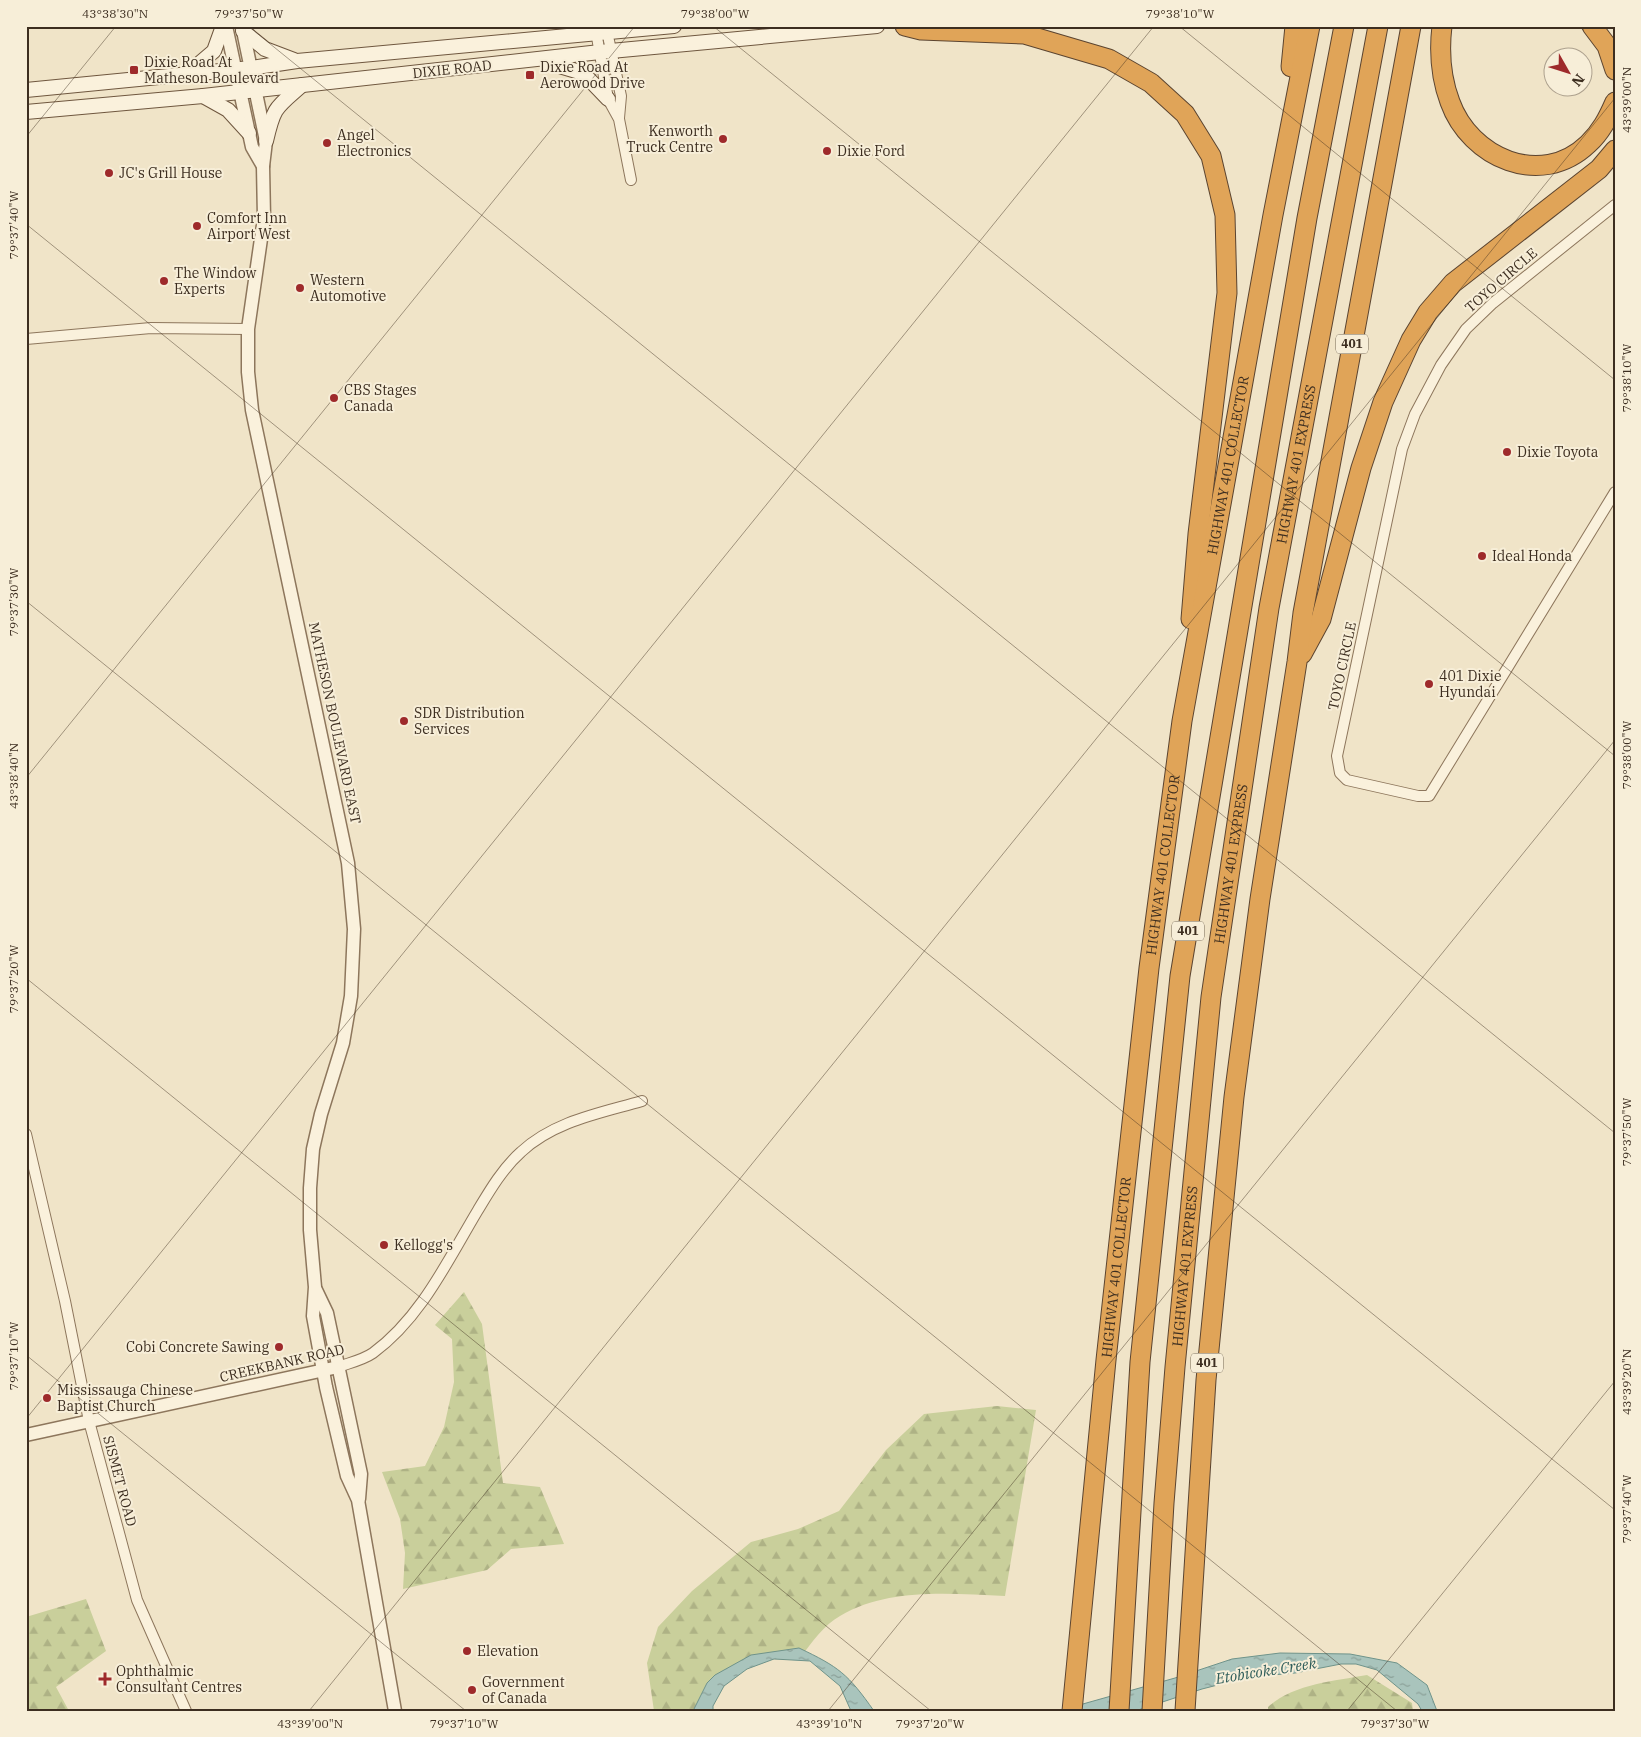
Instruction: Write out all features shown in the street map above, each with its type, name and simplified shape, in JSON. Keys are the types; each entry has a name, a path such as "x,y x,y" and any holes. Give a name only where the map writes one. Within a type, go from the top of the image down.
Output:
{"highway":[{"path":"905,26 921,30 1024,34 1109,59 1151,82 1185,114 1211,156 1225,215 1227,293 1198,534 1182,721"},
{"path":"1294,105 1290,63 1296,26"},
{"name":"HIGHWAY 401 COLLECTOR","path":"1072,1711 1148,968 1182,721 1310,26"},
{"name":"401","path":"1119,1711 1140,1362 1180,976 1307,218 1344,26"},
{"name":"HIGHWAY 401 EXPRESS","path":"1152,1711 1164,1503 1174,1377 1212,997 1270,608 1378,26"},
{"name":"401","path":"1185,1711 1206,1380 1234,1097 1260,899 1298,662 1303,614 1412,26"},
{"path":"1442,26 1440,43 1450,102 1474,140 1499,159 1512,163 1534,165 1562,160 1588,145 1605,124 1615,102"},
{"path":"1592,26 1607,46 1615,70"},
{"path":"1298,662 1321,619 1361,468 1383,402 1419,326 1428,312 1453,283 1599,169 1615,150"}],"main road":[{"path":"186,74 214,51 224,26"},
{"path":"548,39 567,26"},
{"name":"DIXIE ROAD","path":"26,90 251,68 298,61 548,39 601,30 674,26"},
{"name":"DIXIE ROAD","path":"26,112 203,96 606,51 877,26"},
{"path":"242,29 265,49 298,61"},
{"path":"536,60 583,73 595,82 608,99"},
{"path":"266,141 272,116 279,103 302,85"},
{"path":"203,96 228,110 249,133"}],"street":[{"path":"224,26 252,148 264,166"},
{"name":"MATHESON BOULEVARD EAST","path":"242,29 266,141 264,218 248,329 248,372 253,417 306,657 348,863 353,897 354,961 350,1002 343,1043 321,1114 313,1149 310,1188 312,1260 315,1287 313,1316 323,1371 347,1476 358,1500 395,1711"},
{"path":"601,30 606,51 622,96 619,119"},
{"path":"606,51 608,99 619,119 631,180"},
{"name":"TOYO CIRCLE","path":"1615,205 1493,302 1466,329 1441,365 1414,414 1402,449 1337,756 1340,773 1347,780 1418,796 1428,796 1615,492"},
{"path":"26,339 151,328 248,329"},
{"name":"CREEKBANK ROAD","path":"26,1435 323,1371 372,1354 399,1330 423,1301 491,1189 520,1152 539,1138 574,1120 642,1101"},
{"name":"SISMET ROAD","path":"26,1134 65,1301 89,1421 137,1600 186,1711"},
{"name":"MATHESON BOULEVARD EAST","path":"315,1287 327,1313 361,1474 358,1500"}],"green space":[{"path":"464,1292 482,1324 503,1483 540,1487 564,1544 511,1549 487,1570 403,1589 405,1553 400,1519 382,1472 425,1466 444,1427 454,1382 452,1339 435,1325"},
{"path":"997,1406 1036,1410 1005,1596 921,1594 879,1600 840,1616 829,1624 801,1657 799,1648 707,1683 693,1711 654,1711 647,1663 658,1627 692,1591 751,1542 798,1529 839,1511 886,1450 924,1414"},
{"path":"86,1599 106,1651 56,1687 69,1711 26,1711 26,1617"},
{"path":"1367,1675 1412,1703 1413,1711 1268,1711 1268,1707 1278,1699 1302,1688"}],"water":[{"path":"799,1648 842,1673 857,1688 874,1711 851,1711 840,1686 810,1661 774,1659 747,1669 724,1686 713,1706 713,1711 693,1711 707,1683 715,1675 751,1655"},
{"name":"Etobicoke Creek","path":"1280,1653 1350,1654 1397,1663 1427,1685 1437,1711 1422,1711 1418,1704 1377,1670 1356,1664 1341,1664 1295,1673 1249,1677 1202,1689 1135,1711 1058,1711 1175,1678 1232,1659"}],"place":[{"name":"Dixie Road At Matheson Boulevard","path":"134,70"},
{"name":"Dixie Road At Aerowood Drive","path":"530,75"},
{"name":"Kenworth Truck Centre","path":"723,139"},
{"name":"Angel Electronics","path":"327,143"},
{"name":"Dixie Ford","path":"827,151"},
{"name":"JC's Grill House","path":"109,173"},
{"name":"Comfort Inn Airport West","path":"197,226"},
{"name":"The Window Experts","path":"164,281"},
{"name":"Western Automotive","path":"300,288"},
{"name":"CBS Stages Canada","path":"334,398"},
{"name":"Dixie Toyota","path":"1507,452"},
{"name":"Ideal Honda","path":"1482,556"},
{"name":"401 Dixie Hyundai","path":"1429,684"},
{"name":"SDR Distribution Services","path":"404,721"},
{"name":"Kellogg's","path":"384,1245"},
{"name":"Cobi Concrete Sawing","path":"279,1347"},
{"name":"Mississauga Chinese Baptist Church","path":"47,1398"},
{"name":"Elevation","path":"467,1651"},
{"name":"Ophthalmic Consultant Centres","path":"105,1679"},
{"name":"Government of Canada","path":"472,1690"}]}
